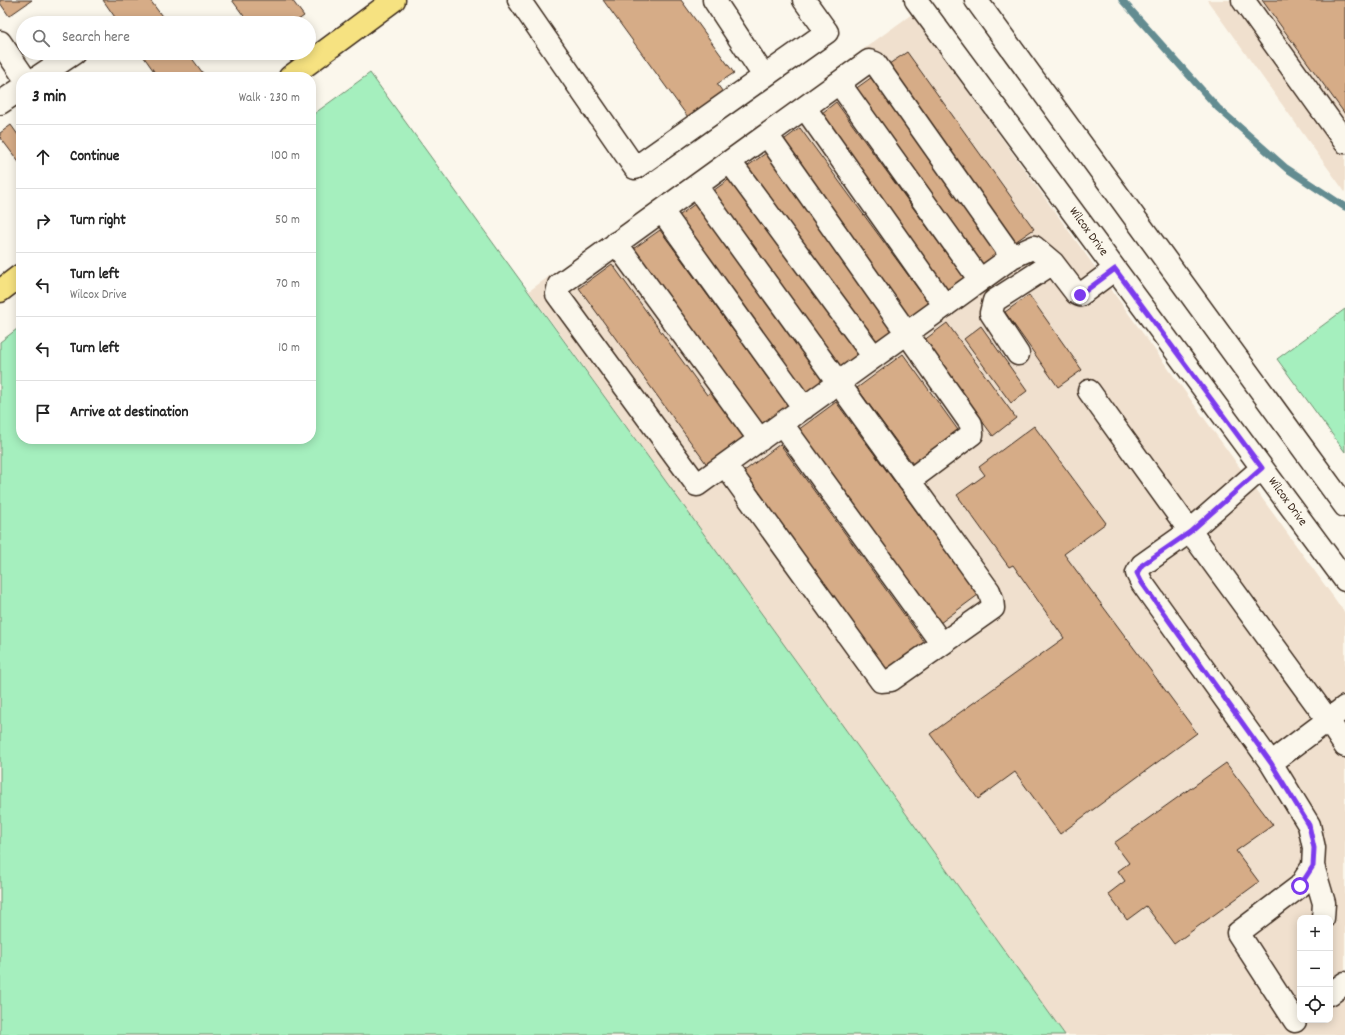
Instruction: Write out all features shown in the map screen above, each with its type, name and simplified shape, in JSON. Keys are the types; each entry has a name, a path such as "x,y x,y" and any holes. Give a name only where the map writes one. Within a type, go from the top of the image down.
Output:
{"main road":[{"path":"316,58 394,0"},
{"path":"297,72 313,60"},
{"path":"0,291 16,279"}],"street":[{"path":"519,0 635,168 826,32 804,0"},
{"path":"714,0 764,76"},
{"name":"Wilcox Drive","path":"916,0 1345,580"},
{"path":"976,0 1345,506"},
{"path":"1243,0 1345,142"},
{"path":"0,42 21,72"},
{"path":"46,72 64,60"},
{"path":"1012,257 875,63 870,62 559,285 557,294 697,485 1012,257 1034,247 1053,263 1076,293 1080,295 1115,269"},
{"path":"839,83 980,280"},
{"path":"0,103 16,92"},
{"path":"805,108 945,306"},
{"path":"767,135 971,424 972,434 909,481"},
{"path":"730,162 874,357"},
{"path":"696,186 989,591 992,599 992,608 891,680 881,681 725,465"},
{"path":"662,211 804,408"},
{"path":"616,243 760,440"},
{"path":"1018,354 991,313 994,301 1053,263"},
{"path":"1089,391 1328,720 1345,746"},
{"path":"782,424 942,644"},
{"path":"1262,468 1190,532 1142,565 1137,573 1142,583 1271,763 1309,825 1314,848 1313,866 1324,903 1323,915"},
{"path":"1271,763 1345,707"},
{"path":"1300,1024 1238,933 1300,886 1313,866"},
{"path":"1333,992 1345,983"}],"shaded area":[{"path":"1207,0 1345,0 1345,192"},
{"path":"912,14 1345,613 1345,1035 1065,1035 529,291"}],"green space":[{"path":"370,73 1065,1035 0,1035 0,342 16,330 16,444 316,444 316,112"},
{"path":"1345,309 1345,452 1277,359"}],"building":[{"path":"0,0 32,0 9,16 0,3"},
{"path":"103,0 150,0 162,16 114,16"},
{"path":"232,0 292,0 304,16 244,16"},
{"path":"603,0 681,0 734,73 717,84 728,99 693,124"},
{"path":"1262,0 1345,0 1345,114"},
{"path":"907,52 1034,229 1015,242 886,66"},
{"path":"146,60 193,60 202,72 154,72"},
{"path":"872,77 999,254 980,268 851,92"},
{"path":"836,102 965,279 945,294 817,117"},
{"path":"11,125 16,132 16,158 0,137 0,133"},
{"path":"800,128 930,305 911,319 781,142"},
{"path":"766,153 896,330 874,345 745,168"},
{"path":"731,178 860,356 840,371 710,193"},
{"path":"696,203 825,381 805,396 676,218"},
{"path":"660,230 789,407 761,428 633,249"},
{"path":"612,264 707,395 713,390 748,438 708,466 579,288"},
{"path":"1029,295 1082,370 1058,387 1005,312"},
{"path":"947,323 1016,418 993,436 923,341"},
{"path":"981,326 1027,391 1011,403 964,339"},
{"path":"903,354 958,430 913,464 857,388"},
{"path":"836,402 978,595 940,623 798,430"},
{"path":"1034,426 1106,523 1064,554 1197,733 1060,834 1015,772 978,799 930,734 1064,638 1013,565 1009,567 957,495 985,475 979,467"},
{"path":"780,444 927,646 889,673 743,472"},
{"path":"1226,763 1273,825 1236,851 1259,882 1174,944 1146,906 1127,920 1108,894 1125,881 1118,871 1129,863 1114,843"}],"waterway":[{"path":"1122,0 1218,108 1286,168 1345,207"}],"route":[{"path":"1080,295 1115,269 1262,468 1190,532 1142,565 1137,573 1142,583 1271,763 1309,825 1314,848 1313,866 1300,886"}]}
